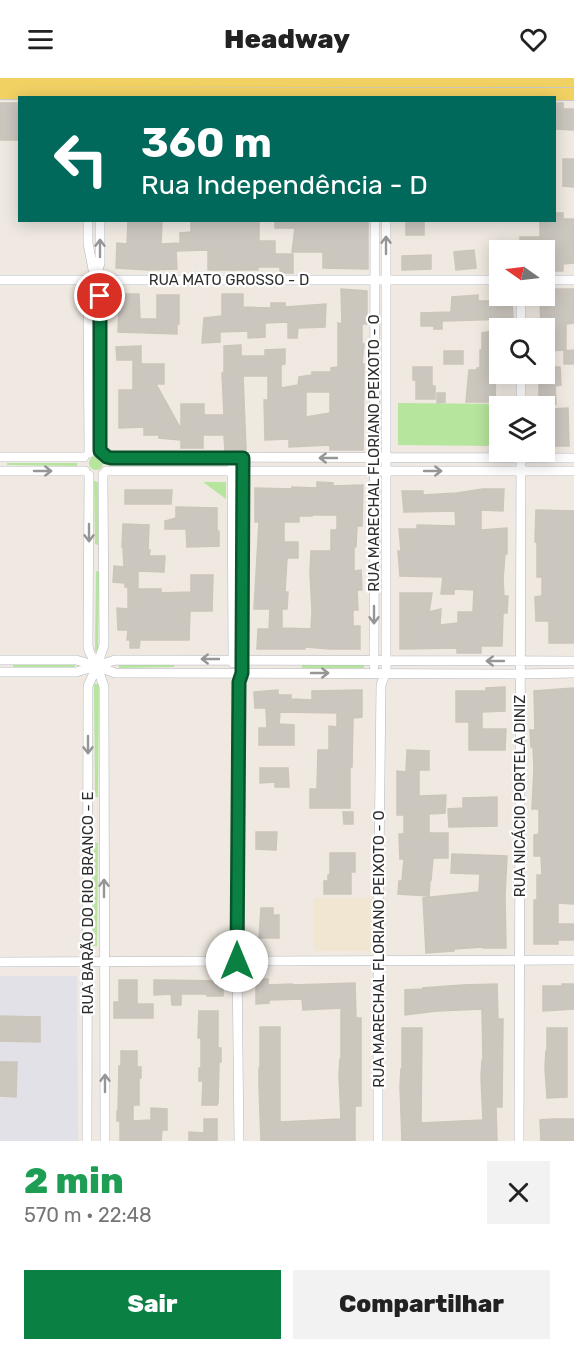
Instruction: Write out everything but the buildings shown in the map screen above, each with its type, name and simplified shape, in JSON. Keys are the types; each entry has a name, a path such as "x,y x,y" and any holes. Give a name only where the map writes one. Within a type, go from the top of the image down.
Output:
{"main road":[{"path":"0,81 94,87 380,87 574,81"},
{"path":"0,93 94,87"},
{"path":"380,87 574,93"}],"street":[{"path":"88,222 88,243 100,296 100,374 104,454 109,463 105,473"},
{"path":"87,473 83,464 87,455 88,296 100,263 100,222"},
{"name":"RUA MARECHAL FLORIANO PEIXOTO - O","path":"375,222 374,660 375,673 381,685"},
{"name":"RUA MARECHAL FLORIANO PEIXOTO - O","path":"378,1141 381,685 386,672 386,222"},
{"name":"RUA MATO GROSSO - D","path":"0,280 489,280"},
{"path":"555,280 574,280"},
{"path":"88,374 100,374"},
{"path":"0,457 87,455 96,450 104,454 161,458 489,456"},
{"path":"555,457 574,458"},
{"path":"161,458 161,471"},
{"path":"232,458 238,563"},
{"path":"239,1141 237,659 238,563 243,458"},
{"path":"289,458 289,471"},
{"name":"RUA NICÁCIO PORTELA DINIZ","path":"519,1141 521,462"},
{"path":"0,471 87,473 94,477 105,473 161,471 574,471"},
{"name":"RUA BARÃO DO RIO BRANCO - E","path":"87,473 88,646 104,687 105,1141"},
{"name":"RUA BARÃO DO RIO BRANCO - E","path":"87,1141 88,686 104,645 105,473"},
{"path":"88,556 104,557"},
{"path":"374,566 386,566"},
{"path":"0,660 76,660 115,672 238,676 386,672 574,673"},
{"path":"0,672 76,672 115,660 574,661"},
{"path":"178,660 178,673"},
{"path":"291,660 291,673"},
{"path":"88,822 104,822"},
{"path":"0,962 574,960"},
{"path":"87,1057 104,1058"}],"shaded area":[{"path":"314,898 374,898 375,951 314,951"},
{"path":"0,976 77,976 78,1141 0,1141"}],"green space":[{"path":"398,403 489,404 489,446 398,445"},
{"path":"93,456 99,456 103,463 99,470 93,470 89,466 89,460"},
{"path":"7,463 77,463 77,466 7,465"},
{"path":"94,481 98,482 98,545 95,544"},
{"path":"203,482 226,482 226,499"},
{"path":"96,571 99,572 98,651 95,651"},
{"path":"13,664 75,665 75,668 13,667"},
{"path":"174,664 174,667 119,668 119,665"},
{"path":"302,665 364,665 364,668 302,668"},
{"path":"94,684 99,684 98,797 95,797"},
{"path":"94,842 98,843 97,946 93,946"}],"route":[{"path":"100,296 100,451 111,458 243,458 237,961"}]}
